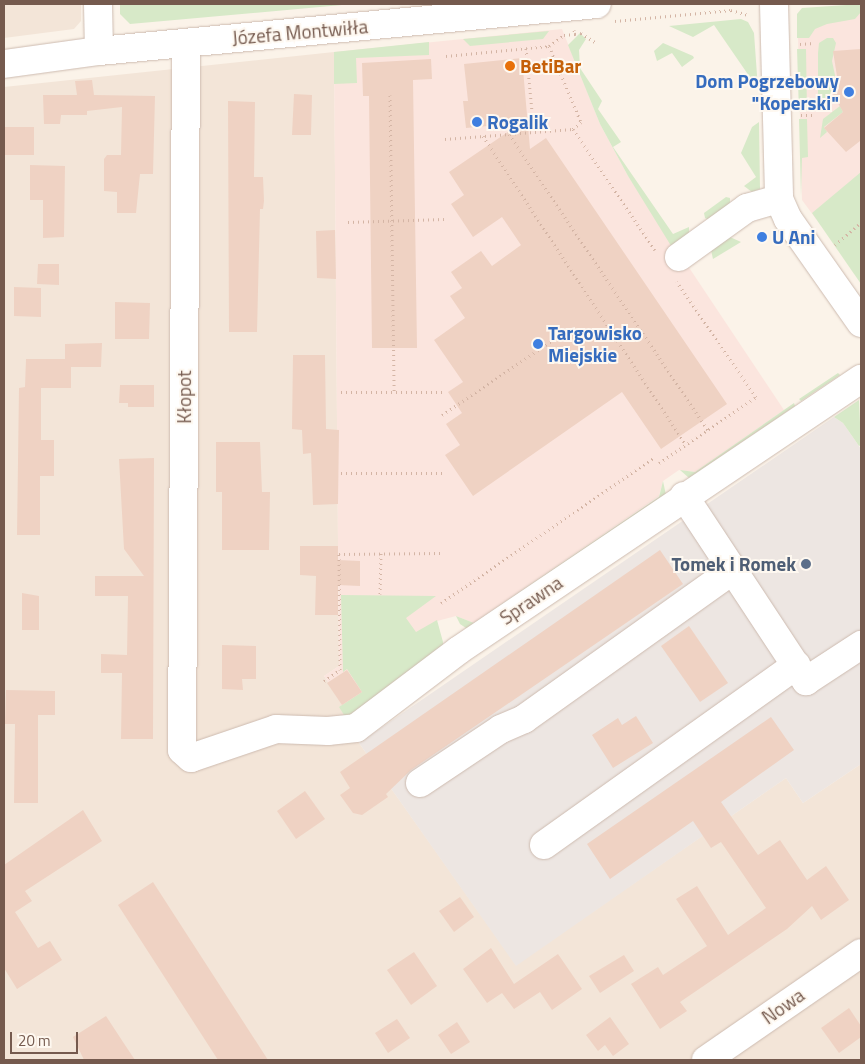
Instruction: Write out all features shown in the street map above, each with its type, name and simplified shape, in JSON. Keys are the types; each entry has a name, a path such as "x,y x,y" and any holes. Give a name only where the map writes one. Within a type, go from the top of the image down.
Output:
{"street":[{"path":"98,4 99,51"},
{"path":"763,11 779,199 788,220 861,322"},
{"name":"Józefa Montwiłła","path":"4,64 99,51 186,43 605,13"},
{"name":"Kłopot","path":"182,750 186,43"},
{"path":"671,265 747,208 779,199"},
{"name":"Sprawna","path":"182,750 191,758 276,729 328,731 356,728 459,650 684,496 861,379"},
{"path":"684,496 806,681 861,645"},
{"path":"420,783 501,729 524,719 733,570"},
{"path":"544,845 796,665"},
{"name":"Nowa","path":"706,1060 861,953"}],"path":[{"path":"605,13 763,11"},
{"path":"573,25 575,34"},
{"path":"446,56 549,46 564,35 581,33 595,42"},
{"path":"793,44 814,43"},
{"path":"446,139 573,129 582,122 549,46"},
{"path":"526,48 534,132"},
{"path":"390,95 394,392"},
{"path":"573,129 671,265 756,397 659,463"},
{"path":"509,134 708,430"},
{"path":"483,136 686,445"},
{"path":"348,222 444,220"},
{"path":"817,258 861,222"},
{"path":"442,415 569,329"},
{"path":"341,392 443,392"},
{"path":"441,603 655,457"},
{"path":"341,473 442,474"},
{"path":"324,681 340,670 339,554 441,553"},
{"path":"380,594 381,554"}],"shaded area":[{"path":"4,4 81,4 81,21 74,29 4,38"},
{"path":"861,4 861,183 816,219 802,200 798,36"},
{"name":"Targowisko Miejskie","path":"562,29 600,124 628,176 784,410 695,472 679,470 663,481 659,496 474,623 456,616 437,621 435,650 347,710 324,676 339,666 334,52"},
{"path":"334,52 339,666 324,676 347,710 359,743 516,965 786,778 803,803 861,764 861,1060 4,1060 4,87"},
{"path":"834,417 843,423 861,449 861,764 803,803 786,778 516,966 359,743"}],"green space":[{"path":"120,4 353,4 130,24 120,14"},
{"path":"861,4 861,12 855,19 827,24 815,29 809,38 797,38 797,14 802,8"},
{"path":"741,19 748,22 754,33 758,89 714,25 693,37 669,26"},
{"path":"549,31 543,39 470,46 463,39"},
{"path":"580,33 586,39 579,50 580,68 602,101 598,109 621,142 613,147 673,234 689,227 689,234 673,249 628,176 600,124 568,45"},
{"path":"827,38 833,38 836,43 832,61 838,89 824,100 818,95 818,53 819,43"},
{"path":"429,42 429,55 356,58 357,83 334,84 334,52"},
{"path":"663,43 694,58 682,67 672,53 657,61 654,51"},
{"path":"797,49 806,49 807,111 799,112"},
{"path":"840,106 843,112 824,127 827,132 820,138 823,119"},
{"path":"799,119 807,119 808,157 802,158 801,196"},
{"path":"759,122 760,189 752,192 744,186 756,177 741,153 752,127"},
{"path":"861,172 861,284 812,213"},
{"path":"726,197 730,198 730,206 709,220 705,218 704,213"},
{"path":"730,237 741,242 713,259 711,250"},
{"path":"838,373 840,375 801,401 799,399"},
{"path":"859,400 861,445 859,446 843,423 834,417"},
{"path":"794,403 795,406 689,478 680,470 695,472"},
{"path":"663,481 666,495 469,630 460,624 456,616 474,623 659,497"},
{"path":"341,595 436,596 406,618 416,632 437,620 443,642 443,650 346,718 339,707 362,692 347,669 343,672"}],"building":[{"name":"Dom Pogrzebowy \"Koperski\"","path":"861,49 861,143 860,141 846,152 824,128 843,112 833,94 839,89 833,51"},
{"path":"522,58 530,149 546,138 727,404 661,449 622,392 473,496 445,455 460,445 446,424 462,413 448,392 463,382 434,340 465,318 450,296 462,288 451,272 481,251 492,266 521,245 502,217 473,237 451,204 464,195 449,172 521,123 466,128 463,101 468,101 464,64"},
{"path":"431,59 432,79 413,80 417,348 372,348 369,96 363,96 362,63"},
{"path":"92,80 94,95 155,96 153,174 140,174 136,213 117,213 117,192 104,191 104,159 107,155 121,155 122,107 87,111 87,115 61,115 60,124 44,124 43,95 77,95 75,81"},
{"path":"294,94 312,95 311,135 292,135"},
{"path":"228,101 255,102 254,177 263,177 264,201 263,209 260,209 257,332 229,332"},
{"path":"4,127 34,127 34,155 4,155"},
{"path":"30,165 65,166 64,237 43,238 43,200 30,200"},
{"path":"335,230 336,279 317,278 316,231"},
{"path":"38,264 59,264 59,285 37,284"},
{"path":"14,287 41,288 41,317 14,316"},
{"path":"115,302 150,303 149,339 115,339"},
{"path":"102,343 101,367 71,367 71,388 41,388 41,440 54,440 54,476 40,476 40,535 17,535 19,388 25,387 26,359 65,359 65,344"},
{"path":"293,355 325,355 326,429 339,430 338,504 313,505 311,453 303,454 302,430 292,429"},
{"path":"120,385 154,385 154,407 128,407 128,403 119,403"},
{"path":"216,442 260,442 262,492 270,492 269,550 222,550 222,492 216,492"},
{"path":"154,458 153,739 121,739 122,673 101,673 101,654 127,655 128,596 95,596 95,576 144,576 124,549 119,459"},
{"path":"300,546 338,546 338,560 360,561 360,586 338,585 338,615 315,615 316,576 300,575"},
{"path":"660,550 683,584 411,770 386,794 388,797 362,815 353,813 340,795 350,788 340,772"},
{"path":"22,593 39,596 39,630 22,630"},
{"path":"689,626 728,683 700,702 661,646"},
{"path":"222,645 256,646 256,679 242,679 243,690 222,689"},
{"path":"347,670 362,692 342,705 327,683"},
{"path":"6,690 55,691 55,715 38,715 38,803 14,803 15,724 5,724"},
{"path":"636,716 653,743 613,768 592,735 618,718 622,725"},
{"path":"771,717 794,750 721,802 758,855 780,840 807,880 826,866 849,900 821,920 812,906 787,929 680,1002 687,1011 660,1029 631,984 658,967 663,975 707,946 676,899 697,886 728,935 766,908 721,842 711,848 693,821 610,879 587,844"},
{"path":"305,791 325,819 296,839 277,811"},
{"path":"83,810 102,841 25,891 32,901 15,912 38,948 50,941 62,960 17,989 4,968 4,865"},
{"path":"153,882 268,1060 218,1060 118,905"},
{"path":"460,897 474,917 454,932 439,911"},
{"path":"491,948 514,984 558,954 582,989 552,1010 540,992 514,1009 502,993 487,1003 463,969"},
{"path":"414,952 437,986 411,1005 387,970"},
{"path":"624,955 634,971 600,993 589,976"},
{"path":"849,1008 861,1026 861,1037 839,1053 821,1028"},
{"path":"106,1016 135,1060 84,1060 73,1037"},
{"path":"610,1017 629,1044 613,1056 605,1045 598,1051 586,1035"},
{"path":"397,1019 410,1038 388,1053 375,1033"},
{"path":"457,1022 470,1042 451,1054 438,1035"}],"place":[{"name":"BetiBar","path":"510,66"},
{"name":"Dom Pogrzebowy \"Koperski\"","path":"849,92"},
{"name":"Rogalik","path":"477,122"},
{"name":"U Ani","path":"762,237"},
{"name":"Targowisko Miejskie","path":"538,344"},
{"name":"Tomek i Romek","path":"806,564"}]}
